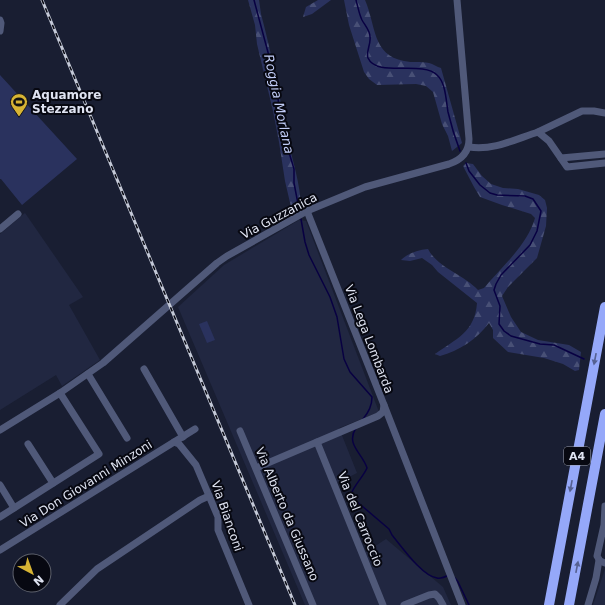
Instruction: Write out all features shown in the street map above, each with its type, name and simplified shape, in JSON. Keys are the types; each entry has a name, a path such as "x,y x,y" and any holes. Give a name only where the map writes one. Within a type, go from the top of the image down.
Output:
{"highway":[{"name":"A4","path":"549,605 605,306"},
{"name":"A4","path":"569,605 605,414"}],"street":[{"path":"457,0 469,147 490,147 538,132 582,111 594,111 605,114"},
{"path":"0,20 0,31"},
{"path":"538,132 549,141 567,167 605,163"},
{"name":"Via Guzzanica","path":"0,430 88,374 157,317 216,263 227,256 307,211 365,187 454,162 464,154 469,147"},
{"path":"561,158 605,154"},
{"name":"Via Lega Lombarda","path":"256,468 378,416 383,412 384,405 307,211"},
{"path":"0,229 18,214"},
{"path":"144,369 183,437"},
{"path":"88,374 127,438"},
{"path":"0,517 99,454 60,393"},
{"path":"384,405 462,605"},
{"name":"Via Don Giovanni Minzoni","path":"0,550 195,429"},
{"name":"Via Alberto da Giussano","path":"240,431 313,605"},
{"name":"Via Bianconi","path":"174,442 179,444 196,465 218,517 218,530 249,605"},
{"name":"Via del Carroccio","path":"317,442 383,605"},
{"path":"28,444 53,483"},
{"path":"0,485 14,508"},
{"path":"60,605 97,569 200,500 209,496"},
{"path":"588,605 596,578 603,562 597,554 602,549 605,506"},
{"path":"404,605 435,594 440,598 443,605"}],"shaded area":[{"path":"25,213 83,297 69,305 100,360 62,386 56,375 0,410 0,234"},
{"path":"299,220 306,221 379,412 339,428 357,473 337,483 366,552 386,539 443,587 451,605 305,605 178,307 224,265"},
{"path":"605,569 605,605 593,605"}],"green space":[{"path":"248,0 259,0 298,181 301,206 291,207 273,111 257,44 255,25"},
{"path":"318,0 331,0 312,14 303,17 306,7"},
{"path":"344,0 365,0 380,46 394,58 410,62 426,62 441,68 462,143 452,151 448,136 442,124 433,92 426,86 416,84 377,85 369,79 364,72 349,25"},
{"name":"Aquamore Stezzano","path":"0,75 77,159 22,205 0,179"},
{"path":"466,163 473,164 482,176 491,184 503,188 518,189 539,195 545,200 547,208 546,226 537,258 508,287 502,296 511,317 521,332 538,340 569,345 581,352 579,370 575,371 563,364 544,358 508,352 493,338 493,330 489,323 479,334 461,348 440,356 435,354 457,339 468,328 473,321 477,303 422,258 410,261 401,260 413,252 428,249 432,256 444,266 472,284 478,290 484,288 513,255 526,237 535,218 531,214 480,197 463,166"},
{"path":"207,321 215,340 207,343 199,324"}],"waterway":[{"name":"Roggia Morlana","path":"254,0 277,86 280,121 294,169 294,183 299,209"},
{"path":"356,0 361,18 370,34 368,58 373,64 380,67 421,69 430,71 440,78 444,87 450,122 460,151"},
{"path":"466,163 469,171 480,185 490,193 497,195 525,196 533,199 541,211 537,231 530,245 501,275 496,284 494,290 500,306 499,324 504,331 511,336 540,344 554,345 584,359"},
{"name":"Roggia Morlana","path":"301,219 309,255 330,297 337,317 344,359 350,372 372,397 370,409 363,419"},
{"name":"Roggia Morlana","path":"356,428 353,434 354,444 367,468 351,494 355,500 389,529 407,553 425,572 438,578 443,578 449,575"},
{"name":"Roggia Morlana","path":"455,578 469,605"}],"railway":[{"path":"42,0 295,605"}],"place":[{"name":"Aquamore Stezzano","path":"19,117"}]}
